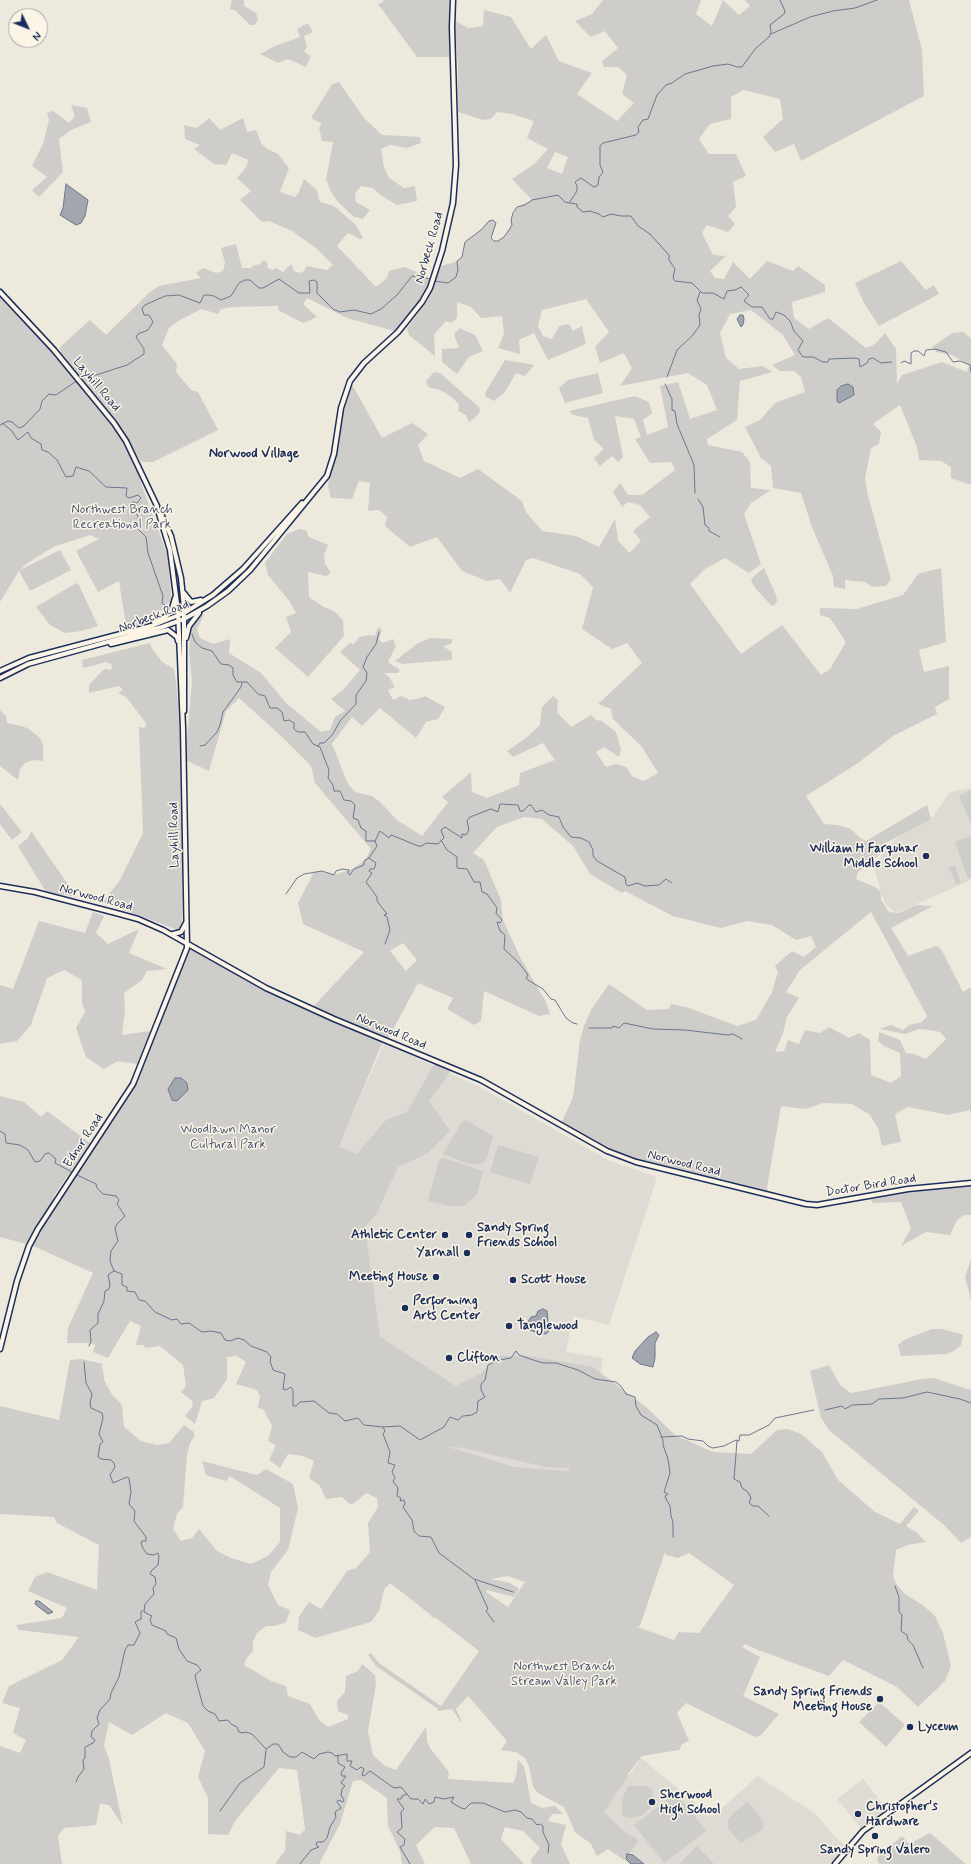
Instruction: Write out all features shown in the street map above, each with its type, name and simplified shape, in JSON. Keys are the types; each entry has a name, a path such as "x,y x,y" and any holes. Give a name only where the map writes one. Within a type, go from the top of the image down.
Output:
{"main road":[{"name":"Norbeck Road","path":"0,678 28,664 104,644 184,619 207,606 228,591 250,570 327,476 341,408 350,381 364,363 398,332 422,302 433,280 442,250 453,204 456,165 452,27 453,0"},
{"name":"Layhill Road","path":"0,292 54,350 114,423 126,441 171,536 179,568 184,613 185,696 183,728"},
{"name":"Norbeck Road","path":"0,671 29,658 151,626 184,613 212,595 243,569 298,507 316,490"},
{"name":"Layhill Road","path":"156,504 170,549 178,616 183,728 188,943"},
{"path":"118,635 165,617 171,612 174,605 176,590"},
{"path":"182,590 187,599 194,602 212,595"},
{"path":"185,696 187,687 186,636 193,618 207,606"},
{"path":"104,644 115,644 168,630 177,637 179,649"},
{"name":"Norwood Road","path":"0,886 35,892 138,919 188,943 284,997 481,1080 616,1156 774,1197"},
{"path":"171,934 181,932 187,921"},
{"name":"Ednor Road","path":"0,1349 17,1281 29,1246 66,1186 136,1079 188,943"},
{"name":"Doctor Bird Road","path":"774,1197 817,1205 908,1189 971,1183"},
{"path":"835,1864 863,1831 971,1753"}],"shaded area":[{"path":"66,184 88,200 85,216 81,223 76,225 60,215 63,208"},
{"path":"740,315 743,315 744,319 741,327 737,319"},
{"path":"848,384 853,387 854,395 839,403 837,401 837,390 841,386"},
{"name":"William H Farquhar Middle School","path":"971,788 971,880 896,913 886,905 881,893 874,866 889,845 910,827 931,819 950,792"},
{"name":"Sandy Spring Friends School","path":"384,1043 478,1086 610,1161 657,1177 609,1325 573,1316 566,1352 603,1358 585,1467 568,1463 569,1471 515,1467 429,1442 274,1293"},
{"path":"175,1078 181,1078 187,1083 188,1090 177,1101 172,1100 168,1089"},
{"path":"543,1309 547,1311 549,1331 546,1334 527,1329 526,1325 531,1317 536,1316 538,1311"},
{"path":"656,1332 659,1335 655,1343 655,1358 653,1367 640,1364 632,1358 635,1351 648,1337"},
{"path":"36,1601 39,1601 53,1612 48,1614 35,1604"},
{"name":"Sherwood High School","path":"641,1758 712,1817 758,1776 817,1815 832,1834 848,1848 835,1864 629,1864 624,1860 638,1842 637,1839 624,1831 604,1812"},
{"path":"863,1779 889,1812 863,1831 837,1799"},
{"path":"627,1854 633,1855 644,1864 631,1864 626,1859"}],"green space":[{"path":"232,0 244,0 244,6 256,13 258,19 255,25 250,25 235,10 230,9"},
{"path":"383,0 449,0 450,57 417,57 378,4 383,2"},
{"path":"603,0 701,0 696,14 712,26 723,0 739,15 750,6 745,0 909,0 922,50 924,96 801,161 794,144 775,152 763,137 783,119 780,99 743,90 731,97 731,119 710,124 699,139 709,154 736,154 746,176 733,182 736,207 728,216 735,224 728,232 707,225 702,233 713,255 726,256 710,271 715,278 724,279 733,262 750,279 767,261 793,271 798,266 825,285 825,292 792,302 794,318 809,329 828,318 866,348 875,344 885,333 896,349 897,384 902,375 942,362 967,372 969,365 952,355 936,352 932,347 952,333 963,332 971,338 971,485 951,478 951,467 941,461 919,460 917,447 900,405 873,424 881,432 879,444 871,448 865,478 868,496 891,579 886,586 872,587 865,582 845,580 845,589 834,587 833,576 812,527 801,493 773,488 771,466 761,458 745,427 760,420 775,403 805,392 801,377 794,371 780,371 772,365 795,355 783,335 751,310 730,314 720,333 726,358 739,369 763,366 772,372 740,381 737,420 707,439 708,445 742,452 750,462 751,488 771,490 751,503 744,514 761,564 749,573 725,558 705,569 690,584 741,654 782,625 821,675 830,669 846,642 830,618 820,615 820,608 857,609 903,595 918,574 941,568 946,642 919,650 924,672 949,666 949,699 935,707 937,714 893,736 858,763 806,796 824,824 838,825 851,829 859,837 866,841 927,805 931,819 882,845 878,856 858,872 856,879 877,888 881,893 881,900 889,912 899,913 916,905 933,906 891,928 908,956 936,946 941,949 963,992 971,987 971,1117 970,1110 948,1115 908,1107 895,1114 901,1142 882,1146 878,1128 869,1114 852,1104 823,1103 806,1109 781,1106 767,1187 770,1198 763,1194 617,1156 561,1124 573,1097 580,1040 584,1026 591,1010 609,984 647,1010 669,1009 671,1004 686,1007 737,1026 756,1020 772,992 778,972 775,966 792,951 804,957 816,947 811,936 796,940 772,925 747,921 721,928 673,916 625,891 622,893 590,874 573,846 542,819 524,817 497,827 473,853 484,860 501,900 503,920 521,959 546,1002 550,1014 539,1016 484,991 481,1021 474,1025 447,1009 453,998 418,983 387,1041 312,1008 364,952 303,924 298,903 314,872 322,871 334,875 352,869 364,861 371,849 315,783 311,766 281,736 239,698 226,711 209,771 185,760 192,682 189,651 191,627 196,620 204,615 197,629 200,638 213,644 230,639 229,653 261,673 286,703 321,732 330,730 335,717 345,711 331,699 342,691 360,670 340,652 350,643 354,644 359,637 369,635 375,636 378,627 382,630 379,639 382,643 393,639 396,646 388,662 400,670 398,673 384,673 389,677 395,687 388,690 393,700 401,696 410,700 425,696 445,707 438,719 426,722 416,738 380,708 362,726 352,717 332,744 348,784 355,792 372,796 380,802 397,820 422,836 448,802 442,797 471,772 472,792 487,798 519,785 520,773 555,760 543,743 513,757 507,751 526,738 540,725 542,707 553,696 558,700 557,712 571,727 591,715 596,720 602,721 616,732 621,749 619,757 604,747 596,752 606,767 616,764 626,767 633,777 644,781 658,773 642,747 613,719 611,709 598,704 642,663 627,643 612,649 582,629 593,587 580,574 533,558 526,560 510,593 500,579 487,581 462,571 437,537 410,547 385,526 387,517 379,510 368,511 370,483 359,481 352,499 331,498 328,486 338,423 350,381 382,438 412,423 428,434 418,445 424,461 460,478 478,469 522,501 526,512 542,531 576,536 599,547 615,519 618,540 629,553 641,541 633,531 650,517 640,505 628,502 622,507 613,492 620,483 628,495 642,495 675,470 671,462 650,463 635,439 641,437 634,419 615,416 623,457 618,462 612,456 600,466 594,458 604,449 594,440 588,418 573,415 569,411 635,396 649,402 652,413 643,420 647,435 668,427 660,386 678,382 690,419 717,410 707,385 688,373 620,386 632,368 624,353 600,363 595,347 609,332 586,299 542,310 538,326 543,336 552,339 559,326 569,324 573,331 582,326 586,344 548,360 534,333 519,340 520,354 498,348 504,334 502,316 481,318 471,307 457,302 457,318 451,323 446,321 434,334 435,356 409,335 407,328 427,302 441,266 458,261 462,257 465,242 481,230 489,221 493,220 496,223 491,238 493,241 498,241 504,237 512,225 511,220 517,207 532,200 512,179 534,164 548,149 527,138 534,121 512,114 497,112 491,119 483,120 458,112 458,66 454,20 468,28 483,26 484,10 511,17 531,49 546,35 559,61 592,73 577,94 617,121 634,103 622,94 627,75 618,67 604,67 602,61 618,48 605,31 591,37 575,21 592,14","holes":["555,152 568,157 562,174 547,168","871,912 927,1016 922,1022 909,1025 903,1030 891,1025 880,1029 905,1034 919,1029 929,1030 940,1032 946,1039 926,1059 914,1054 906,1053 900,1040 879,1032 878,1041 884,1046 900,1053 901,1076 891,1083 871,1075 870,1040 859,1033 849,1038 829,1027 820,1033 805,1030 799,1044 788,1040 784,1051 775,1052 783,1033 787,1017 799,998 786,992 800,970","403,943 417,960 406,971 390,951"]},
{"path":"308,23 313,32 304,36 307,46 304,52 311,56 306,67 288,59 278,63 260,54 275,46 300,37 297,29"},
{"path":"339,82 364,118 382,135 420,137 421,143 407,148 390,145 381,149 384,167 389,178 404,188 415,186 417,201 397,205 382,196 373,188 361,186 355,193 356,202 370,210 363,219 354,217 339,203 331,192 326,179 333,142 322,141 319,128 322,124 311,118 332,84"},
{"path":"71,105 87,108 91,122 71,130 59,139 63,172 39,197 32,190 47,177 32,166 43,144 49,120 47,113 53,111 69,123 75,116"},
{"path":"209,118 220,130 243,118 247,132 256,130 261,143 267,149 278,154 289,168 280,192 295,197 299,192 304,179 317,190 320,202 334,206 356,225 363,238 360,239 348,233 337,246 376,287 387,278 389,271 405,267 428,277 430,288 398,332 347,318 307,298 303,304 317,317 303,323 278,310 278,306 232,307 221,309 218,314 201,309 178,321 169,328 162,345 177,364 176,372 191,390 198,392 218,430 153,462 142,462 75,376 61,353 60,347 90,320 106,335 150,292 159,286 201,278 196,273 203,268 216,273 223,271 225,263 221,248 236,244 242,268 252,268 252,266 260,264 264,260 268,264 267,268 273,270 275,268 283,272 291,264 294,271 299,273 304,271 307,266 327,270 333,265 316,248 292,231 269,221 262,222 240,200 251,191 237,178 247,166 248,160 232,153 226,165 214,164 194,149 200,145 185,139 184,125 197,128"},
{"path":"901,261 926,290 934,285 939,294 879,326 864,303 855,283"},
{"name":"Northwest Branch Recreational Park","path":"0,293 74,376 116,427 137,464 135,466 138,470 142,486 167,554 172,601 167,604 166,609 163,607 163,610 141,618 137,626 130,631 127,632 119,581 98,592 76,551 99,539 90,535 53,547 26,564 20,570 60,550 71,570 30,591 19,571 0,602"},
{"path":"460,328 475,335 483,351 469,357 457,374 442,362 442,349 459,348 454,334"},
{"path":"505,360 534,365 525,376 516,373 505,392 494,401 486,397 485,393"},
{"path":"434,372 440,373 480,408 479,414 469,422 466,415 458,411 459,405 452,397 440,390 428,387 426,381"},
{"path":"598,373 603,393 565,403 559,388 568,380"},
{"path":"299,529 306,530 309,537 328,545 324,555 325,564 331,573 326,576 308,572 309,597 335,612 343,620 344,636 308,677 275,648 291,632 286,617 296,613 290,602 268,575 265,563 287,534"},
{"path":"764,568 776,595 777,601 774,606 771,605 756,589 751,581 753,577"},
{"path":"76,583 79,585 98,626 82,631 65,633 50,625 36,607"},
{"path":"431,638 453,639 451,644 443,646 452,652 452,660 402,664 395,661 418,643"},
{"path":"150,643 151,647 162,662 174,669 177,691 181,751 183,861 182,925 178,930 103,902 120,880 143,833 139,727 145,728 146,723 126,697 118,693 123,690 119,686 89,693 89,685 104,669 111,670 112,668 111,664 106,662 83,668 82,660"},
{"path":"0,710 6,716 7,723 29,729 40,738 43,744 43,761 34,760 25,763 20,769 18,780 0,766"},
{"path":"971,790 971,823 959,796"},
{"path":"0,804 22,832 12,840 0,824"},
{"path":"31,831 77,897 46,892 18,846 28,838"},
{"path":"971,836 971,878 968,879 955,842"},
{"path":"955,865 961,883 956,884 949,867"},
{"path":"93,912 104,916 96,933 108,944 139,929 129,953 167,969 147,971 142,980 124,993 125,1010 122,1035 150,1031 137,1064 118,1061 104,1069 86,1057 76,1028 85,1012 82,1002 82,980 64,970 47,978 31,1025 17,1041 0,1044 0,985 13,989 39,921 85,933"},
{"path":"188,943 266,988 383,1041 337,1151 340,1147 357,1154 386,1120 407,1112 436,1061 453,1068 429,1101 450,1131 428,1153 398,1167 376,1215 365,1226 380,1337 456,1386 480,1374 500,1356 529,1356 593,1367 646,1407 675,1435 713,1452 751,1454 777,1430 788,1429 801,1434 822,1452 838,1480 875,1512 900,1524 914,1507 919,1511 906,1526 916,1532 926,1542 908,1545 896,1550 893,1576 896,1584 905,1594 924,1606 935,1616 943,1633 951,1666 945,1681 918,1707 897,1687 843,1660 829,1676 745,1644 742,1647 760,1657 743,1696 779,1714 761,1735 755,1737 686,1703 677,1713 689,1741 682,1744 679,1750 642,1756 627,1775 629,1775 604,1812 624,1831 637,1839 638,1842 624,1860 608,1849 597,1856 591,1844 575,1832 564,1807 538,1793 533,1787 529,1766 525,1758 516,1752 501,1750 507,1741 468,1696 456,1709 462,1722 452,1709 437,1711 438,1709 376,1666 368,1655 371,1653 379,1663 441,1706 479,1651 436,1618 431,1617 431,1615 390,1583 384,1590 379,1611 371,1622 315,1638 298,1630 299,1617 309,1602 321,1609 347,1571 356,1568 370,1552 368,1523 378,1507 377,1498 366,1493 353,1504 350,1504 342,1497 326,1499 320,1486 309,1478 314,1461 303,1456 288,1454 280,1468 269,1460 276,1445 268,1441 272,1426 263,1409 258,1408 260,1396 257,1390 236,1384 246,1362 237,1356 227,1357 227,1379 214,1398 202,1401 195,1424 185,1416 193,1406 192,1401 181,1392 186,1386 183,1365 160,1346 145,1348 144,1345 136,1345 141,1326 130,1321 108,1358 93,1352 95,1345 89,1343 67,1343 68,1328 93,1273 31,1245 42,1223 133,1084","holes":["445,1446 463,1448 546,1467 569,1468 569,1471 515,1467","665,1552 666,1555 678,1558 689,1553 734,1585 699,1633 679,1632 674,1640 637,1627 640,1626","508,1576 525,1582 508,1607 486,1592 487,1590 514,1597 519,1589 510,1583 491,1579"]},
{"path":"0,1096 24,1102 41,1117 47,1111 90,1143 55,1194 52,1202 26,1244 0,1237"},
{"path":"466,1120 493,1136 486,1161 478,1165 466,1163 443,1154 462,1122"},
{"path":"498,1145 539,1157 530,1184 490,1172"},
{"path":"444,1158 483,1171 477,1194 464,1206 449,1206 428,1201 439,1160"},
{"path":"971,1184 971,1215 964,1215 957,1220 950,1235 926,1232 901,1246 911,1228 901,1202 873,1203 868,1195"},
{"path":"971,1259 971,1300 965,1277"},
{"path":"932,1329 942,1329 963,1335 961,1345 954,1351 947,1354 901,1356 898,1345 904,1340"},
{"path":"81,1359 103,1364 101,1368 103,1369 104,1380 111,1393 122,1405 124,1427 141,1441 157,1445 169,1443 184,1425 194,1432 194,1437 190,1443 187,1455 183,1507 177,1514 173,1529 181,1541 192,1538 199,1529 217,1551 231,1558 251,1564 268,1556 280,1542 280,1508 230,1476 226,1481 206,1475 202,1461 257,1475 266,1469 293,1484 298,1508 288,1550 271,1572 268,1585 278,1605 290,1610 286,1622 275,1626 266,1626 257,1633 253,1642 253,1651 246,1659 244,1665 271,1681 286,1686 288,1696 310,1704 319,1720 328,1727 348,1719 348,1715 338,1711 337,1701 345,1692 346,1676 358,1671 362,1664 375,1675 376,1684 368,1731 373,1755 385,1766 396,1770 426,1727 427,1741 430,1748 449,1772 448,1779 513,1783 516,1776 518,1760 524,1766 531,1803 542,1808 555,1806 563,1814 552,1814 548,1821 566,1825 561,1844 570,1864 533,1864 530,1861 540,1848 523,1831 505,1827 501,1839 524,1864 471,1864 454,1828 435,1827 416,1845 425,1864 402,1864 400,1851 388,1826 387,1798 361,1780 353,1781 340,1824 319,1864 275,1864 285,1851 286,1831 300,1835 305,1829 297,1770 279,1768 235,1821 228,1835 208,1834 208,1798 198,1777 205,1751 188,1723 166,1713 132,1735 109,1722 104,1746 109,1759 123,1826 109,1805 100,1804 96,1825 64,1828 58,1836 62,1864 0,1864 0,1746 20,1753 26,1740 13,1733 20,1708 2,1703 9,1686 62,1660 79,1637 19,1630 16,1625 62,1618 67,1608 28,1591 35,1577 47,1572 97,1590 99,1545 57,1523 54,1517 0,1514 0,1406 59,1420 70,1360"},
{"path":"829,1365 840,1385 851,1393 933,1378 971,1390 971,1537 961,1543 945,1526 829,1430 821,1418 810,1371"},
{"path":"879,1702 905,1725 886,1747 859,1722"},
{"path":"628,1786 647,1786 652,1789 654,1805 641,1816 628,1818 622,1815 622,1799"},
{"path":"676,1793 706,1831 664,1863 634,1825"},
{"path":"747,1802 753,1807 764,1824 763,1829 741,1843 728,1829 728,1820"},
{"path":"930,1833 966,1864 880,1864 877,1861 878,1856 902,1836 909,1844"},
{"path":"697,1846 714,1864 679,1864"}],"waterway":[{"path":"434,281 448,283 456,277 458,270 457,261 462,257 465,242 481,230 489,221 493,220 496,223 491,238 494,241 498,241 504,237 512,225 511,220 517,207 525,205 532,200 558,195 565,202 569,203 577,191 575,182 581,178 594,187 598,185 599,177 603,172 600,165 600,146 603,143 636,135 639,132 638,127 643,120 648,119 657,95 666,85 672,83 685,74 713,66 728,64 742,67 755,49 769,37 771,32 770,25 784,14 785,11 780,0"},
{"path":"771,34 810,17 833,11 855,8 877,0"},
{"path":"570,203 577,204 577,207 583,212 590,211 603,217 611,214 631,216 638,226 650,234 669,255 669,260 675,269 673,278 675,281 692,283 702,293 713,293 724,299 727,291 735,290 741,287 749,295 744,301 752,307 762,307 770,319 773,319 776,312 784,315 790,321 794,331 803,341 798,350 803,357 813,357 823,362 828,362 829,359 855,358 859,359 860,367 867,363 869,359 873,358 881,363 892,362"},
{"path":"80,377 81,373 83,372 93,376 127,365 144,354 144,349 136,337 138,334 148,330 153,322 149,315 144,315 142,308 145,305 165,296 179,295 200,303 204,295 214,296 221,300 231,296 239,283 245,280 250,280 259,288 263,288 279,279 299,293 310,293 309,281 314,280 317,282 317,293 333,309 340,312 354,310 371,314 381,309 397,295 412,276 431,279"},
{"path":"667,377 677,350 693,335 700,325 699,315 701,309 697,300 700,292"},
{"path":"901,363 904,361 911,364 911,353 914,351 918,351 924,356 926,350 935,349 946,352 953,362 960,361 970,365 971,372"},
{"path":"0,425 8,421 12,422 19,428 24,426 40,409 42,401 49,394 56,395 78,380"},
{"path":"665,384 672,399 672,410 675,411 677,424 694,465 695,493"},
{"path":"2,423 11,430 18,440 28,432 31,438 41,444 42,450 48,452 57,460 66,477 73,476 76,467 89,471 106,487 127,488 126,496 129,498 138,495 141,498 137,503 133,502 129,504 135,510 139,519 138,529 146,537 148,553 163,596 162,603 169,608"},
{"path":"698,499 703,507 705,525 709,528 709,531 720,537"},
{"path":"318,746 320,743 324,743 333,734 340,721 356,704 356,695 366,681 367,673 363,667 367,657 376,644 379,632"},
{"path":"192,634 195,642 202,648 212,651 221,664 229,665 233,668 233,675 237,682 247,682 258,694 265,696 270,708 277,708 282,712 284,721 289,720 294,723 294,729 298,732 305,732 313,744 320,747 329,770 328,778 333,785 334,791 340,791 344,800 351,801 355,805 353,818 358,820 361,828 366,831 366,841 375,841 380,831 389,838 391,835 418,846 422,846 426,843 438,844 444,838 441,830 445,827 462,838 462,834 466,835 469,830 467,821 470,817 491,809 498,812 500,804 518,805 520,811 523,811 531,805 536,812 542,810 549,815 559,817 563,827 571,837 581,838 589,842 593,850 593,856 597,861 625,877 626,884 628,886 637,883 645,886 659,885 666,879 672,883"},
{"path":"200,746 205,745 217,732 223,712 241,687 242,683"},
{"path":"441,840 447,850 457,857 457,868 467,869 474,882 480,882 482,892 487,894 497,908 496,913 502,920 500,923 497,922 500,931 505,935 504,949 519,963 528,975 526,978 543,989 551,999 555,1000 566,1018 577,1024"},
{"path":"375,841 377,846 369,858 376,863 374,869 370,869 369,871 372,873 366,882 377,897 377,901 387,914 384,915 387,917 390,930 385,944"},
{"path":"286,894 297,878 304,874 322,871 334,875 336,871 342,869 349,870 348,873 350,875 354,869 364,865 364,861 369,858"},
{"path":"589,1028 612,1028 613,1026 619,1028 624,1023 653,1029 685,1030 728,1035 733,1034 742,1039"},
{"path":"0,1131 5,1134 6,1143 20,1145 28,1150 35,1162 40,1161 45,1154 49,1153 56,1159 55,1163 72,1172"},
{"path":"75,1174 96,1184 97,1188 103,1194 116,1196 119,1200 117,1204 125,1216 115,1228 118,1241 111,1251 110,1261 114,1271 122,1274 122,1285 127,1287 127,1291 135,1292 139,1300 145,1301 155,1312 172,1320 177,1319 181,1324 189,1323 202,1332 211,1331 221,1333 225,1340 230,1341 238,1338 244,1340 251,1346 267,1352 271,1357 270,1361 273,1370 285,1374 283,1389 286,1390 291,1387 293,1390 293,1406 296,1406 300,1402 314,1401 329,1413 337,1414 345,1421 358,1418 364,1425 383,1427 400,1426 420,1440 444,1427 450,1417 458,1420 463,1416 472,1415 477,1412 478,1401 485,1397 481,1390 481,1384 485,1380 488,1365 499,1360 511,1358 516,1351 519,1355 530,1359 543,1363 556,1363 578,1370 595,1379 616,1382 621,1386 626,1394 635,1397 636,1406 641,1415 657,1425 663,1440 670,1473 664,1492 668,1494 665,1496 670,1506 673,1522 673,1537"},
{"path":"89,1346 91,1341 90,1330 98,1323 98,1314 104,1301 105,1291 109,1289 110,1285 108,1275 114,1271"},
{"path":"84,1362 86,1383 92,1394 90,1403 91,1408 102,1413 103,1418 99,1434 103,1442 100,1444 98,1457 101,1459 111,1460 114,1463 115,1467 110,1475 113,1483 127,1477 129,1478 131,1492 129,1504 135,1511 134,1521 146,1537 146,1541 142,1541 141,1543 147,1554 154,1555 158,1553 159,1557 158,1565 150,1574 155,1577 156,1584 153,1588 154,1594 145,1604 144,1612 152,1616 150,1620 152,1625 166,1631 167,1634 176,1638 179,1649 187,1661 197,1665 201,1670 195,1675 203,1706 208,1711 215,1714 219,1721 228,1720 231,1724 237,1727 239,1732 252,1734 266,1749 273,1744 278,1744 283,1752 290,1757 296,1757 302,1752 314,1759 319,1754 328,1752 335,1756 347,1754 347,1761 352,1761 350,1766 357,1770 361,1767 364,1769 362,1775 364,1776 370,1771 394,1788 401,1787 411,1799 418,1799 423,1804 425,1799 429,1804 434,1802 435,1797 444,1799 454,1797 451,1802 465,1809 471,1803 483,1803 505,1812 515,1810 521,1812 527,1818 532,1819 537,1825 540,1824 543,1826 543,1832 549,1845 548,1853"},
{"path":"825,1410 842,1406 845,1409 852,1405 872,1404 879,1399 903,1398 927,1392 960,1399 971,1403"},
{"path":"661,1437 682,1436 688,1439 703,1441 708,1446 713,1448 724,1446 736,1440 739,1441 740,1435 749,1435 769,1425 775,1418 814,1410"},
{"path":"383,1427 385,1431 383,1434 390,1452 388,1463 395,1465 392,1472 395,1478 393,1481 398,1488 397,1496 401,1498 400,1501 404,1500 405,1504 403,1507 412,1520 414,1531 419,1536 431,1537 439,1553 474,1579 513,1592"},
{"path":"737,1441 734,1479 740,1482 742,1488 748,1492 751,1498 749,1503 753,1506 758,1506 769,1516"},
{"path":"475,1580 488,1609 486,1611 494,1622"},
{"path":"895,1586 899,1597 899,1612 902,1615 901,1631 907,1635 908,1640 913,1645 923,1668"},
{"path":"76,1782 84,1769 83,1760 85,1758 85,1747 93,1743 95,1740 91,1737 92,1731 99,1724 97,1718 100,1710 110,1699 111,1693 119,1677 125,1650 128,1645 134,1645 140,1633 135,1622 141,1619 141,1612 143,1610"},
{"path":"220,1811 240,1783 264,1767 266,1750"},
{"path":"300,1864 311,1850 319,1847 316,1845 317,1842 323,1842 327,1838 330,1827 336,1817 335,1812 341,1808 337,1802 338,1800 343,1802 344,1800 341,1795 342,1789 345,1786 341,1783 346,1776 342,1776 341,1773 345,1767 338,1763 338,1756"},
{"path":"407,1794 402,1796 401,1799 397,1799 404,1809 401,1812 402,1828 397,1832 405,1839 404,1845 400,1847 410,1864"}],"place":[{"name":"William H Farquhar Middle School","path":"926,856"},
{"name":"Athletic Center","path":"445,1235"},
{"name":"Sandy Spring Friends School","path":"469,1235"},
{"name":"Yarnall","path":"467,1253"},
{"name":"Meeting House","path":"436,1277"},
{"name":"Scott House","path":"513,1280"},
{"name":"Performing Arts Center","path":"405,1308"},
{"name":"Tanglewood","path":"509,1326"},
{"name":"Clifton","path":"449,1358"},
{"name":"Sandy Spring Friends Meeting House","path":"880,1699"},
{"name":"Lyceum","path":"910,1727"},
{"name":"Sherwood High School","path":"652,1802"},
{"name":"Christopher's Hardware","path":"858,1814"},
{"name":"Sandy Spring Valero","path":"875,1836"}],"district":[{"name":"Norwood Village","path":"254,454"}],"park label":[{"name":"Woodlawn Manor Cultural Park","path":"228,1138"},
{"name":"Northwest Branch Stream Valley Park","path":"564,1674"}]}
